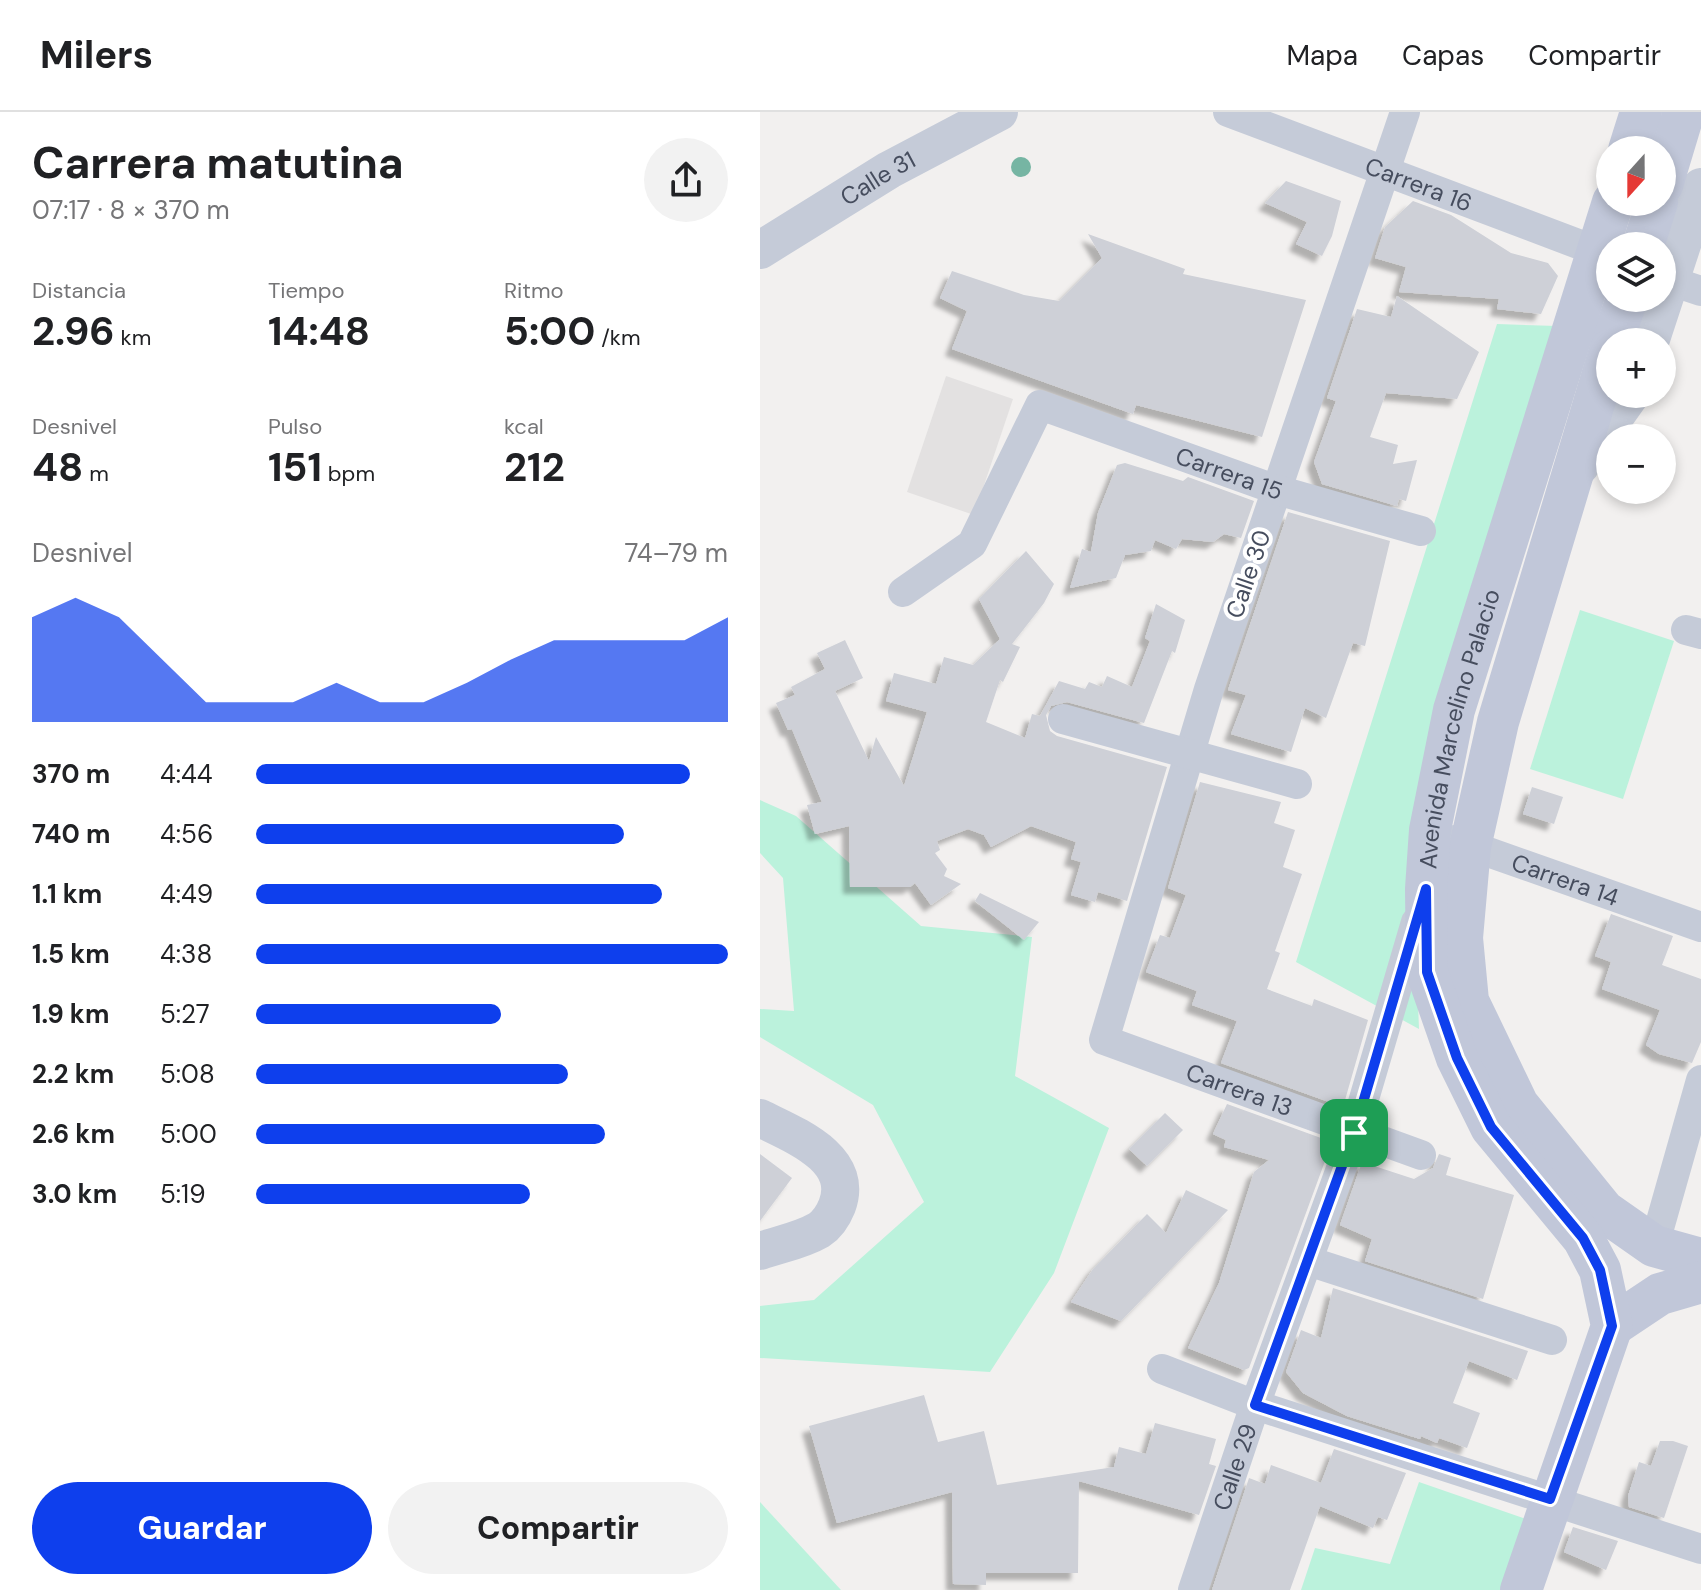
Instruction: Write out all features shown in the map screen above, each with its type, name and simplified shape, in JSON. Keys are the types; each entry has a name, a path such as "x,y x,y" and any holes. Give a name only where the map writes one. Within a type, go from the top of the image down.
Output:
{"main road":[{"path":"1633,136 1641,112"},
{"path":"1676,139 1684,112"},
{"name":"Avenida Marcelino Palacio","path":"1596,277 1454,710 1430,830 1426,889 1427,972 1457,1058 1491,1127 1583,1238 1600,1270 1612,1326"},
{"name":"Avenida Marcelino Palacio","path":"1596,397 1498,722 1470,847 1462,938 1468,1001 1518,1105 1604,1211 1654,1246 1701,1259"},
{"path":"1521,1590 1612,1326 1660,1294 1701,1282"}],"street":[{"name":"Calle 31","path":"760,250 889,170 999,112"},
{"name":"Carrera 16","path":"1228,112 1596,250"},
{"name":"Calle 30","path":"1104,1040 1192,755 1209,689 1405,112"},
{"path":"1659,328 1686,286 1701,187"},
{"name":"Carrera 15","path":"903,592 972,544 1040,405 1277,490 1421,531"},
{"path":"1573,475 1621,408"},
{"path":"1063,719 1297,784"},
{"name":"Carrera 14","path":"1430,830 1470,847 1701,927"},
{"name":"Calle 29","path":"1193,1590 1255,1405 1354,1133 1426,889"},
{"name":"Carrera 13","path":"1104,1040 1421,1155"},
{"path":"1654,1246 1701,1080"},
{"path":"760,1118 805,1141 834,1165 841,1182 833,1217 821,1229 760,1251"},
{"path":"1308,1261 1552,1340"},
{"path":"1162,1369 1255,1405 1701,1549"}],"shaded area":[{"path":"946,376 1013,399 974,515 907,492"}],"green space":[{"path":"1497,324 1557,326 1411,823 1419,1029 1296,962"},
{"path":"1580,610 1674,641 1623,799 1530,769"},
{"path":"760,800 796,816 921,926 1032,937 1015,1076 1109,1128 1054,1273 990,1372 760,1358 760,1306 814,1300 924,1202 873,1105 760,1037 760,1009 794,1011 783,878 760,853"},
{"path":"1419,1482 1532,1521 1503,1590 1301,1590 1315,1548 1390,1564"},
{"path":"760,1502 841,1590 760,1590"}],"building":[{"path":"1286,181 1341,201 1332,236 1322,256 1296,244 1307,222 1265,203"},
{"path":"1413,201 1451,215 1511,253 1548,263 1558,276 1541,314 1497,309 1499,299 1399,292 1406,267 1375,258 1385,227"},
{"path":"1088,234 1185,269 1183,274 1306,300 1262,437 1136,405 1133,414 952,349 967,311 940,298 952,271 1024,295 1059,301 1102,258"},
{"path":"1397,296 1479,352 1457,399 1386,393 1370,437 1398,445 1393,464 1417,460 1406,501 1399,499 1397,506 1322,484 1314,462 1336,401 1327,398 1357,309 1391,317"},
{"path":"1125,463 1183,481 1188,477 1254,501 1241,538 1224,534 1213,542 1182,539 1176,549 1155,540 1151,551 1125,555 1116,578 1070,588 1082,549 1091,552 1098,513 1117,465"},
{"path":"1288,512 1390,541 1365,646 1353,643 1326,718 1305,708 1291,752 1231,734 1246,695 1228,690"},
{"path":"1026,551 1054,584 1044,603 1012,644 1020,647 1003,682 1000,680 986,722 1025,738 1032,714 1040,716 1059,681 1085,689 1089,682 1102,687 1107,676 1132,687 1150,641 1145,638 1156,604 1185,620 1175,653 1172,651 1144,723 1067,702 1051,706 1046,715 1050,731 1057,736 1167,767 1127,901 1098,892 1095,902 1071,895 1081,862 1071,859 1076,842 1031,826 991,847 984,835 968,829 937,841 940,850 935,853 947,869 944,876 961,884 931,905 915,883 910,887 850,887 849,826 815,834 807,805 822,802 792,729 788,730 776,703 795,695 791,687 825,669 817,653 845,640 863,678 835,691 869,761 876,737 904,786 927,712 886,701 894,673 936,684 944,657 973,665 1000,639 979,599"},
{"path":"1200,782 1281,802 1274,823 1295,830 1283,867 1302,874 1275,951 1280,953 1267,989 1312,1006 1314,999 1368,1020 1343,1107 1221,1063 1237,1021 1192,1005 1197,991 1146,972 1160,935 1170,938 1186,895 1168,888"},
{"path":"1532,787 1563,797 1554,824 1523,814"},
{"path":"980,893 1039,922 1024,940 975,901"},
{"path":"1611,914 1673,936 1662,965 1701,979 1701,1042 1692,1063 1659,1054 1646,1045 1660,1010 1602,989 1611,962 1595,956"},
{"path":"1227,1104 1332,1142 1249,1368 1244,1370 1188,1348 1219,1283 1254,1172 1269,1160 1224,1147 1226,1140 1213,1134"},
{"path":"1165,1113 1183,1130 1147,1166 1129,1149"},
{"path":"760,1154 792,1178 760,1221"},
{"path":"1439,1154 1451,1158 1446,1175 1514,1195 1483,1299 1365,1261 1372,1239 1340,1225 1362,1162 1414,1179 1433,1168"},
{"path":"1186,1190 1228,1210 1121,1321 1071,1302 1093,1269 1147,1214 1166,1233"},
{"path":"1333,1288 1528,1351 1517,1380 1469,1361 1453,1403 1480,1413 1467,1448 1439,1438 1437,1443 1421,1436 1420,1439 1347,1416 1303,1393 1286,1372 1301,1330 1321,1338"},
{"path":"924,1395 938,1442 984,1431 997,1485 1114,1467 1119,1447 1146,1454 1155,1423 1216,1439 1209,1464 1216,1466 1199,1515 1079,1481 1078,1573 986,1573 986,1585 953,1584 952,1492 837,1523 809,1426"},
{"path":"1660,1441 1688,1446 1664,1518 1629,1507 1628,1496 1639,1462 1651,1466"},
{"path":"1334,1449 1406,1473 1387,1520 1378,1517 1373,1528 1320,1506 1290,1590 1212,1590 1249,1478 1265,1484 1271,1465 1321,1483"},
{"path":"1573,1527 1618,1541 1606,1570 1564,1552"}],"route":[{"path":"1426,889 1427,972 1457,1058 1491,1127 1583,1238 1600,1270 1612,1326 1550,1499 1255,1405 1354,1133 1385,1038 1426,889"}]}
